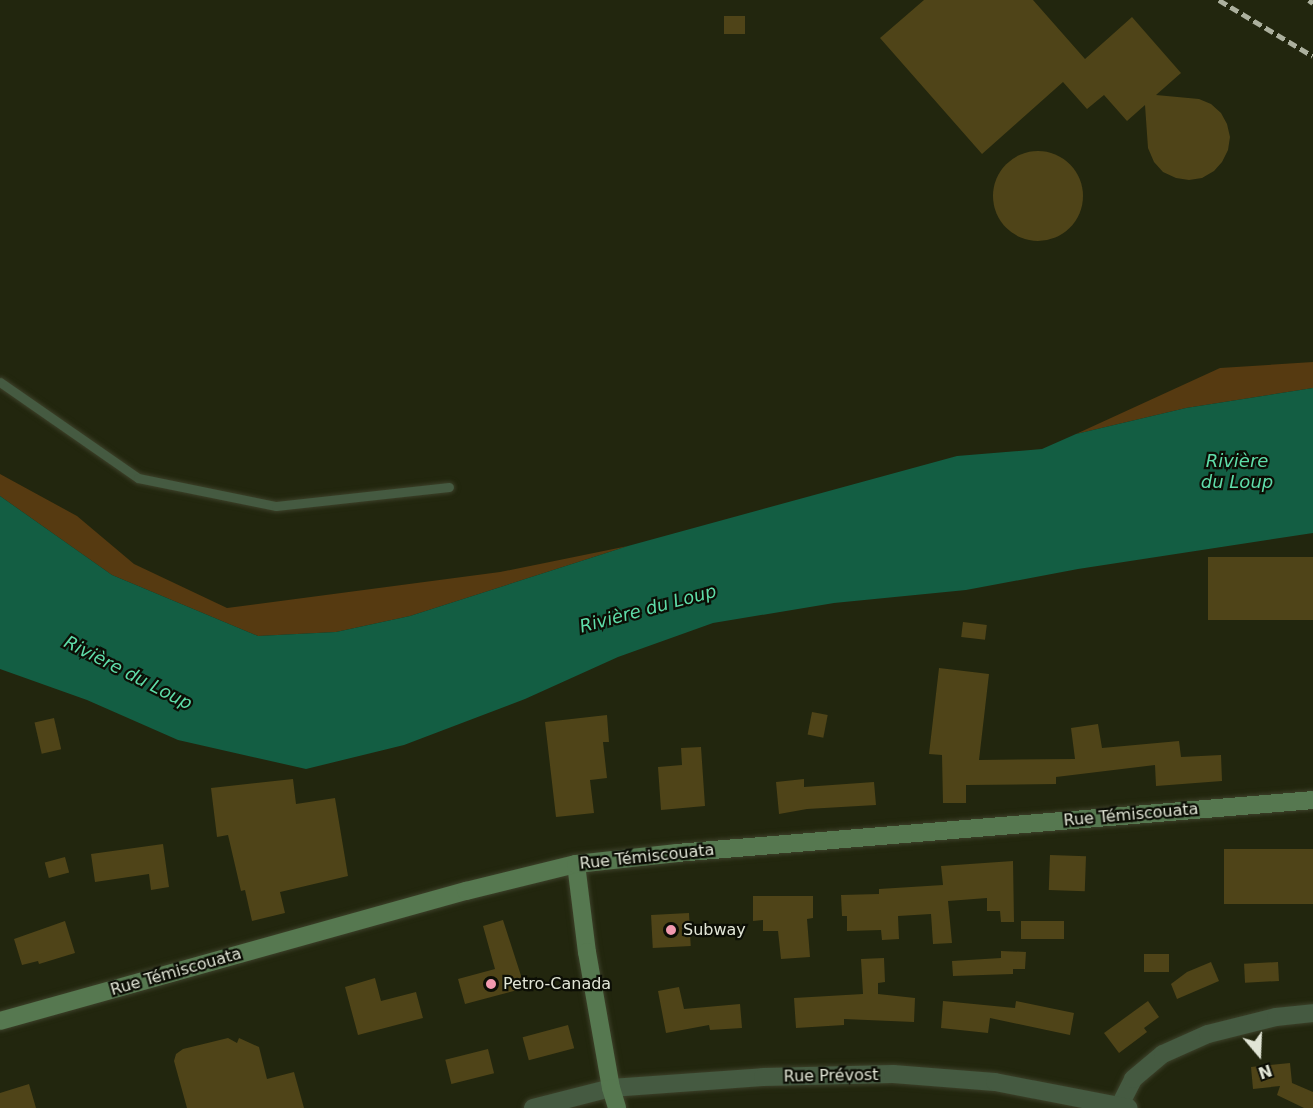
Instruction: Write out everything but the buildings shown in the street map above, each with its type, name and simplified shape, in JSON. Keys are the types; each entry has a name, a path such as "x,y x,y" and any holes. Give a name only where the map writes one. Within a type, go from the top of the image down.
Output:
{"main road":[{"name":"Rue Témiscouata","path":"0,1021 466,891 576,864 689,852 1313,800"},
{"path":"576,864 611,1088 617,1108"}],"street":[{"path":"1124,1107 1133,1079 1163,1054 1208,1034 1276,1017 1313,1013"},
{"name":"Rue Prévost","path":"533,1108 611,1088 763,1077 892,1074 995,1082 1124,1107"}],"lane":[{"path":"0,382 138,478 276,506 449,488"}],"shaded area":[{"path":"1313,362 1313,388 1186,408 1076,434 1220,368"},
{"path":"0,474 77,516 134,564 227,608 500,572 628,546 410,616 336,632 258,636 112,575 0,496"}],"water":[{"name":"Rivière du Loup","path":"1313,388 1313,533 1078,569 966,590 834,603 713,623 618,657 525,699 404,745 306,769 178,740 87,700 0,669 0,496 112,575 258,636 336,632 410,616 628,546 957,456 1042,449 1076,434 1186,408"}],"railway":[{"path":"1219,0 1313,56"},
{"path":"1309,0 1313,3"}],"place":[{"name":"Subway","path":"671,930"},
{"name":"Petro-Canada","path":"491,984"}]}
